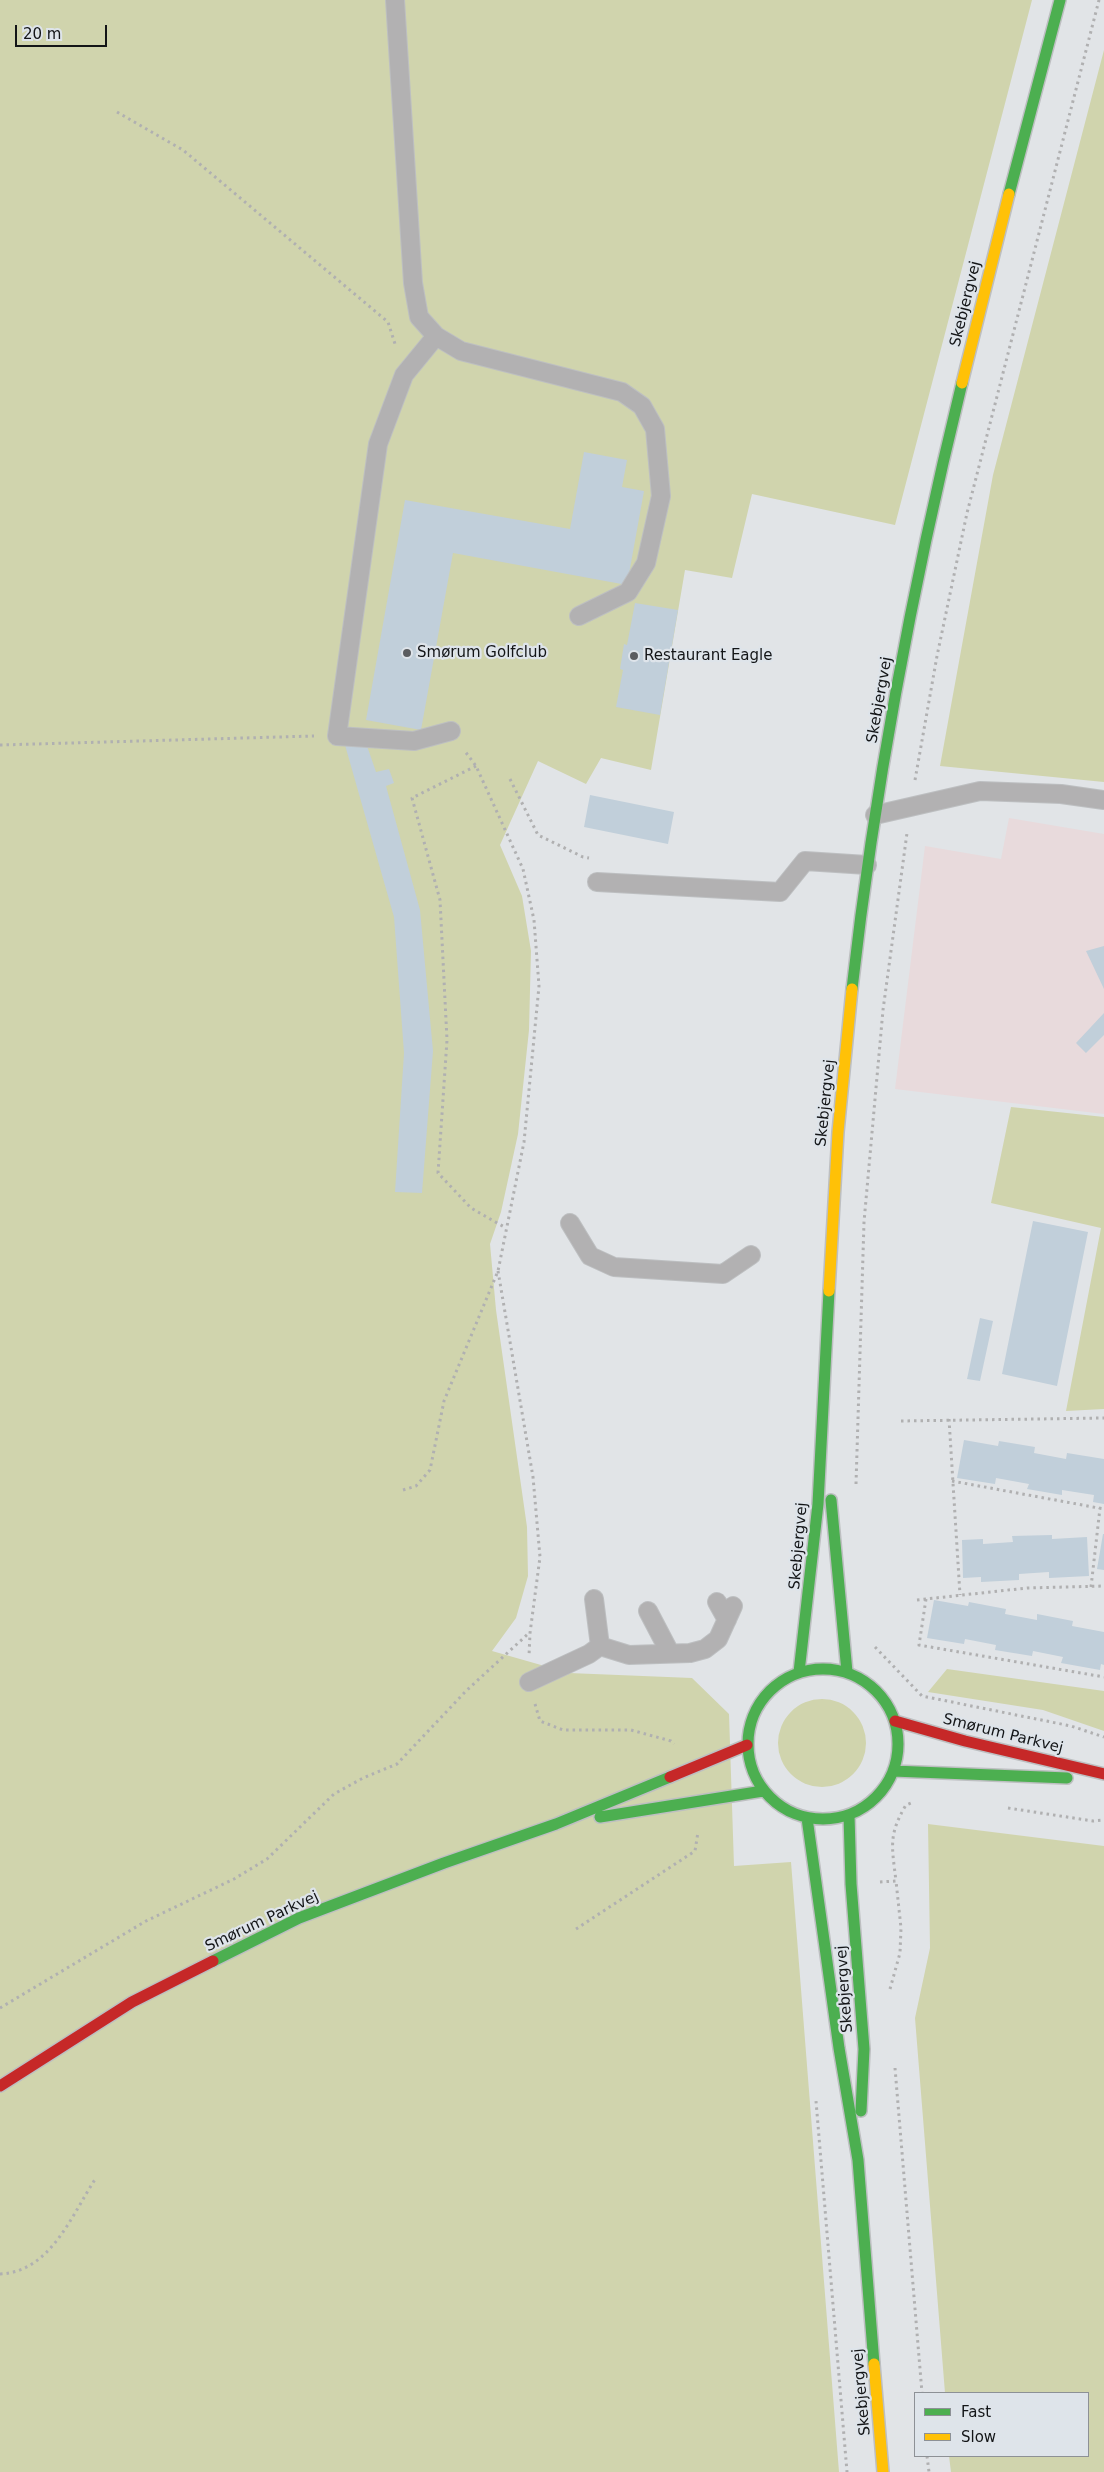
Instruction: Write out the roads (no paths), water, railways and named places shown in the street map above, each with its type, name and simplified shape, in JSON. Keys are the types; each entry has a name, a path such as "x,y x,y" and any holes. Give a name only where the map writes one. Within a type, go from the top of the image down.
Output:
{"street":[{"name":"Skebjergvej","path":"799,1672 811,1589 824,1421 838,1122 867,865 917,574 976,325 1060,0"},
{"name":"Skebjergvej","path":"824,1421 847,1672"},
{"path":"823,1668 847,1672 868,1683 884,1700 895,1721 898,1746 893,1771 876,1798 864,1808 849,1815 828,1820 807,1818 783,1808 763,1791 751,1769 747,1744 750,1721 761,1700 778,1683 799,1672 823,1668"},
{"name":"Smørum Parkvej","path":"895,1721 965,1741 1104,1774"},
{"name":"Smørum Parkvej","path":"0,2086 132,2002 299,1918 444,1863 556,1824 747,1744"},
{"name":"Smørum Parkvej","path":"893,1771 1104,1779"},
{"name":"Smørum Parkvej","path":"556,1824 763,1791"},
{"name":"Skebjergvej","path":"849,1815 851,1884 864,2049 858,2160"},
{"name":"Skebjergvej","path":"807,1818 839,2048 858,2160 883,2472"}],"lane":[{"path":"395,0 413,283 419,317 436,336 461,351 622,392 642,406 655,429 661,496 646,563 628,592 579,616"},
{"path":"436,336 404,375 378,444 337,736 414,741 451,731"},
{"path":"875,815 980,791 1062,794 1104,800"},
{"path":"597,882 780,892 805,861 867,865"},
{"path":"570,1223 590,1256 614,1267 723,1274 751,1255"},
{"path":"594,1599 600,1646"},
{"path":"600,1646 629,1655 690,1653 705,1649 718,1639 725,1609"},
{"path":"648,1611 670,1653"},
{"path":"529,1682 589,1654 600,1646"}],"place":[{"name":"Smørum Golfclub","path":"407,653"},
{"name":"Restaurant Eagle","path":"634,656"}]}
